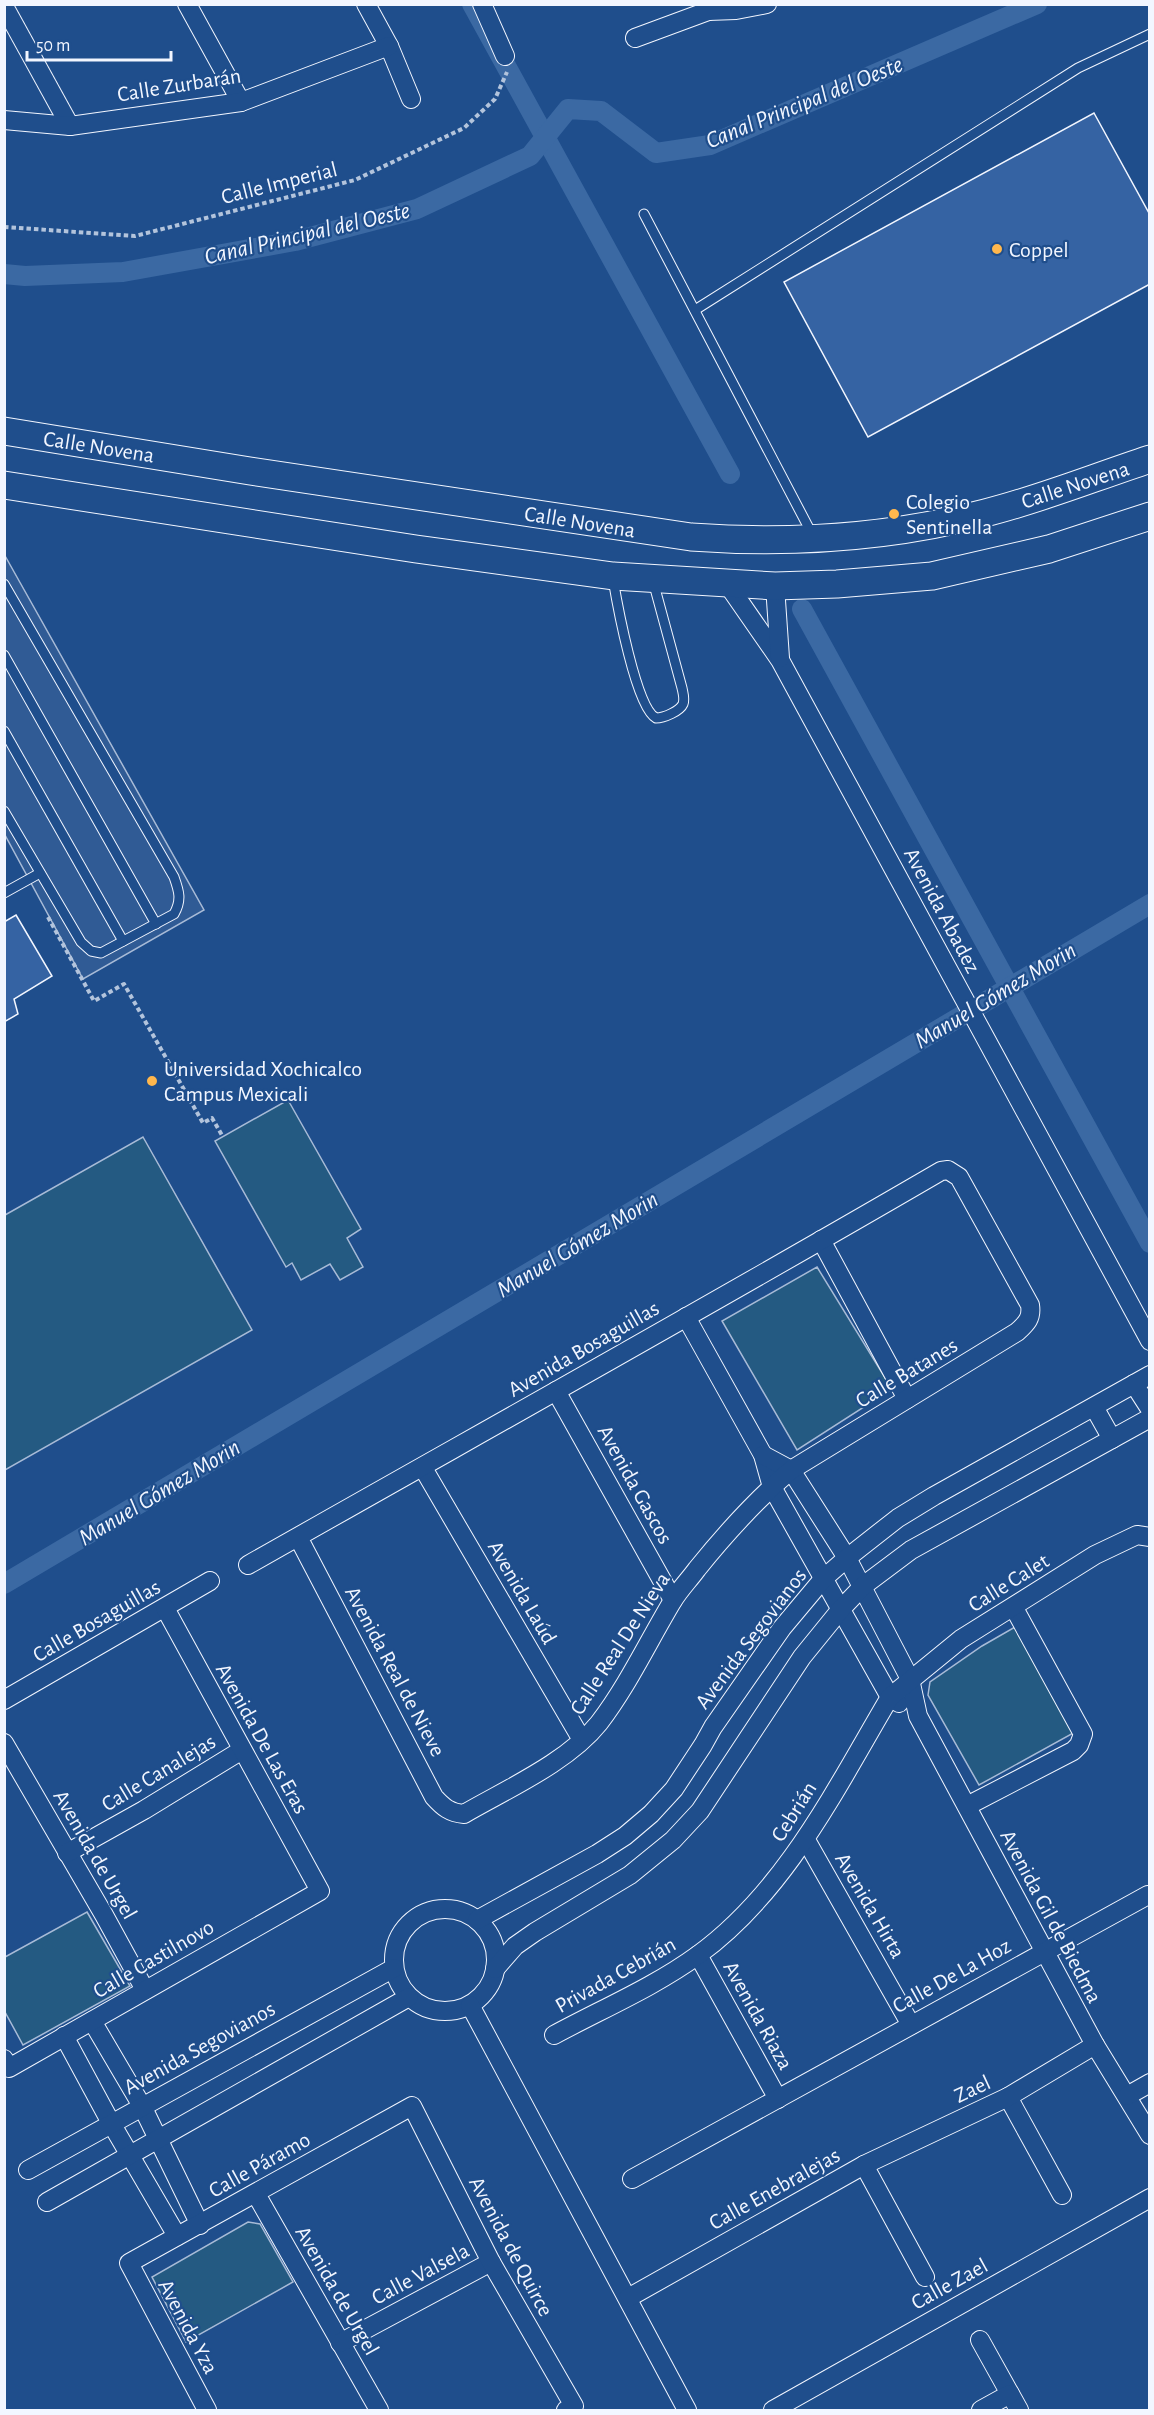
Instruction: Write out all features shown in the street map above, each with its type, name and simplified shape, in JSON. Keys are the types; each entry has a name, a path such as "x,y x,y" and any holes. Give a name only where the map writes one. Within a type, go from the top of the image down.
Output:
{"main road":[{"name":"Calle Novena","path":"4,431 262,473 691,537 748,542 815,539 904,530 984,513 1042,496 1149,459"},
{"path":"4,485 416,549 612,576 728,585 837,584 932,576 1049,549 1149,516"}],"street":[{"path":"187,4 241,102"},
{"path":"366,4 389,46 411,99"},
{"path":"482,4 506,56"},
{"path":"635,38 713,8 736,10 767,4"},
{"path":"4,6 70,126"},
{"name":"Calle Zurbarán","path":"4,120 70,126 241,102 389,46"},
{"name":"Avenida Abadez","path":"728,585 780,660 1149,1341"},
{"name":"Avenida Abadez","path":"775,586 780,660"},
{"name":"Avenida Bosaguillas","path":"249,1565 423,1468 940,1171 948,1170 959,1177 1030,1305"},
{"path":"821,1240 907,1399"},
{"name":"Calle Batanes","path":"791,1470 1017,1332 1028,1323 1031,1314 1030,1305"},
{"name":"Avenida Gil de Biedma","path":"686,1317 763,1455 772,1487 891,1697 918,1716"},
{"path":"1142,1379 1149,1409"},
{"name":"Avenida Segovianos","path":"477,1920 597,1854 625,1836 651,1814 674,1788 713,1727 782,1628 823,1579 847,1558 898,1518 934,1496 1142,1379"},
{"name":"Avenida Gascos","path":"556,1391 673,1600"},
{"path":"1094,1407 1112,1439"},
{"path":"495,1969 493,1942 477,1920 464,1912 449,1909 434,1910 419,1915 407,1925 399,1937 394,1952 394,1968 397,1978 409,1997 420,2005 445,2011 458,2010 470,2005 482,1996 495,1969 515,1946 630,1875 673,1840 700,1811 802,1657 863,1586 911,1550 1149,1418"},
{"name":"Avenida Gil de Biedma","path":"763,1455 791,1470 863,1586 910,1679 918,1716 1043,1952 1149,2135"},
{"name":"Avenida Laúd","path":"423,1468 582,1740"},
{"name":"Calle Real De Nieva","path":"464,1814 570,1752 582,1740 598,1723 645,1651 673,1600 749,1508 791,1470"},
{"name":"Calle Calet","path":"910,1679 961,1639 1014,1608 1095,1555 1143,1536"},
{"name":"Avenida Real de Nieve","path":"298,1537 434,1797 443,1807 454,1813 464,1814"},
{"name":"Calle Bosaguillas","path":"4,1700 210,1581"},
{"name":"Avenida De Las Eras","path":"165,1608 320,1891"},
{"path":"967,1806 1073,1751 1079,1745 1083,1734 1014,1608"},
{"name":"Cebrián","path":"698,1955 739,1921 806,1840 891,1697 910,1679"},
{"name":"Avenida de Urgel","path":"4,1743 145,1990"},
{"name":"Calle Canalejas","path":"67,1852 144,1810 242,1750"},
{"name":"Avenida Hirta","path":"806,1840 911,2025"},
{"name":"Calle Castilnovo","path":"7,2063 92,2021 320,1891"},
{"name":"Calle De La Hoz","path":"632,2179 1148,1895"},
{"name":"Privada Cebrián","path":"554,2035 670,1973 698,1955"},
{"name":"Avenida Riaza","path":"698,1955 778,2099"},
{"name":"Avenida Segovianos","path":"28,2170 394,1968"},
{"path":"47,2202 409,1997"},
{"path":"470,2005 687,2410"},
{"path":"92,2021 142,2106 200,2225"},
{"path":"64,2036 111,2123 177,2236"},
{"name":"Zael","path":"864,2165 1008,2097 1095,2045"},
{"path":"1127,2096 1149,2084"},
{"path":"1008,2097 1062,2195"},
{"name":"Calle Páramo","path":"129,2263 412,2106"},
{"name":"Avenida de Quirce","path":"412,2106 491,2262 570,2408"},
{"name":"Calle Enebralejas","path":"628,2298 864,2165 925,2277"},
{"name":"Avenida de Urgel","path":"256,2194 379,2410"},
{"name":"Calle Zael","path":"772,2410 1149,2198"},
{"name":"Calle Valsela","path":"340,2343 491,2262"},
{"name":"Avenida Yza","path":"129,2263 207,2410"},
{"path":"980,2340 1018,2410"},
{"path":"981,2410 1010,2394"}],"lane":[{"path":"694,310 1078,68 1149,34"},
{"path":"644,214 815,539"},
{"path":"612,576 620,619 642,698 648,712 656,718 662,718 682,707 684,702 652,579"},
{"path":"4,584 174,877 180,905 174,914 101,953 91,951 81,942 4,811"},
{"path":"4,655 156,924"},
{"path":"4,731 123,941"},
{"path":"4,893 40,873"}],"path":[{"name":"Calle Imperial","path":"4,227 135,236 355,180 464,128 495,99 505,80 508,66 506,56"},
{"path":"45,913 94,1001 124,984 203,1123 212,1118 222,1137"}],"shaded area":[{"path":"4,554 204,910 83,979 5,835"},
{"path":"288,1100 361,1229 347,1238 363,1267 340,1280 330,1264 301,1280 292,1263 286,1267 215,1141"},
{"path":"143,1137 252,1330 5,1470 5,1215"},
{"path":"817,1267 892,1389 797,1450 722,1321"},
{"path":"1015,1627 1077,1731 979,1785 928,1695 930,1682 982,1646"},
{"path":"87,1912 130,1986 23,2045 5,2012 5,1957"},
{"path":"248,2222 260,2224 293,2282 186,2342 152,2277"}],"building":[{"name":"Coppel","path":"1094,113 1150,215 1150,284 868,437 784,282"},
{"path":"16,915 52,976 14,999 18,1014 4,1022 4,922"}],"waterway":[{"path":"472,4 730,474"},
{"name":"Canal Principal del Oeste","path":"4,274 25,276 123,272 295,241 417,209 530,156 568,109 601,111 656,153 710,145 1037,4"},
{"path":"802,609 1150,1243"},
{"name":"Manuel Gómez Morin","path":"4,1584 1150,904"}],"place":[{"name":"Coppel","path":"997,249"},
{"name":"Colegio Sentinella","path":"894,514"},
{"name":"Universidad Xochicalco Campus Mexicali","path":"152,1081"}]}
